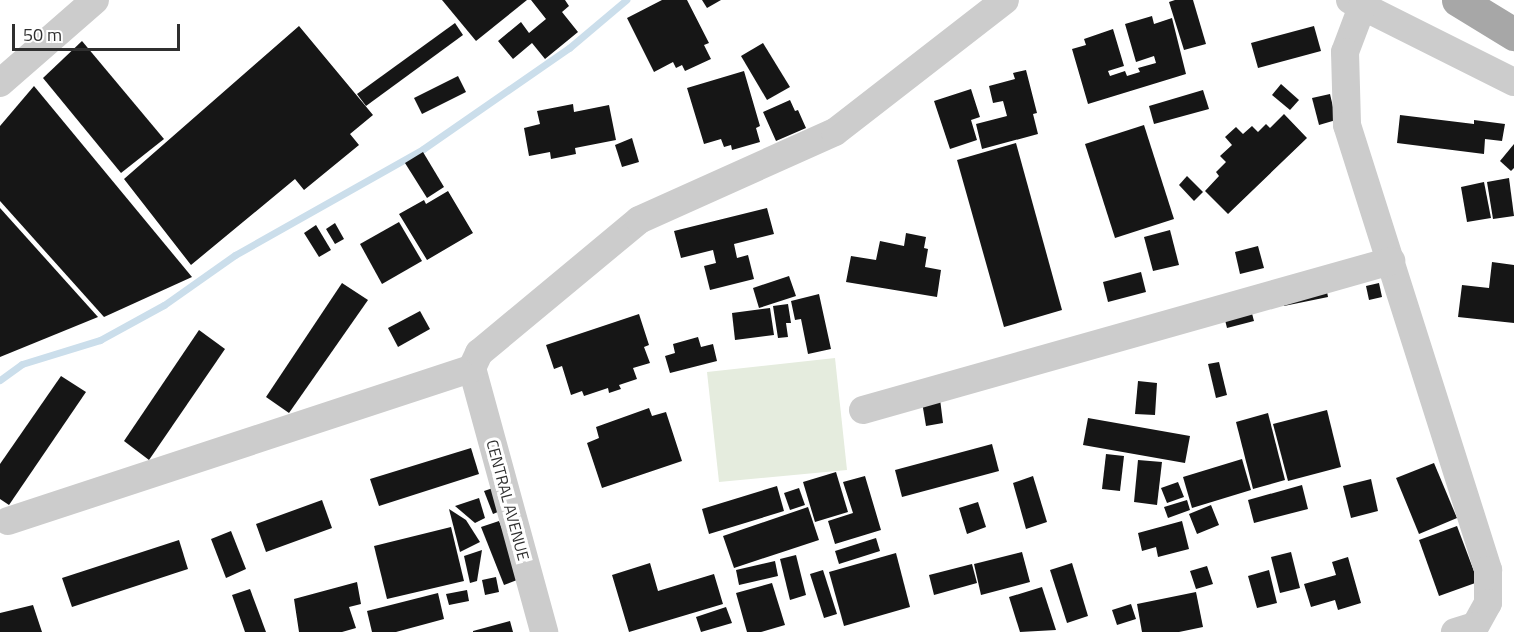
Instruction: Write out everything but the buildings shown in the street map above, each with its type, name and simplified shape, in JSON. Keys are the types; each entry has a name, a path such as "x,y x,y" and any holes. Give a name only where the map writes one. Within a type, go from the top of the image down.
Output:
{"main road":[{"path":"1458,0 1514,34"}],"street":[{"path":"0,83 95,0"},
{"path":"8,521 472,368 479,353 639,220 835,132 1005,0"},
{"path":"1465,629 1488,603 1488,570 1391,261 1366,191 1347,125 1345,52 1356,4 1514,82"},
{"path":"862,410 1391,261"},
{"name":"CENTRAL AVENUE","path":"472,368 544,632"}],"shaded area":[{"path":"835,358 847,470 719,482 707,372"}],"waterway":[{"path":"0,380 22,364 100,340 164,305 235,255 423,149 569,48 626,0"}]}
